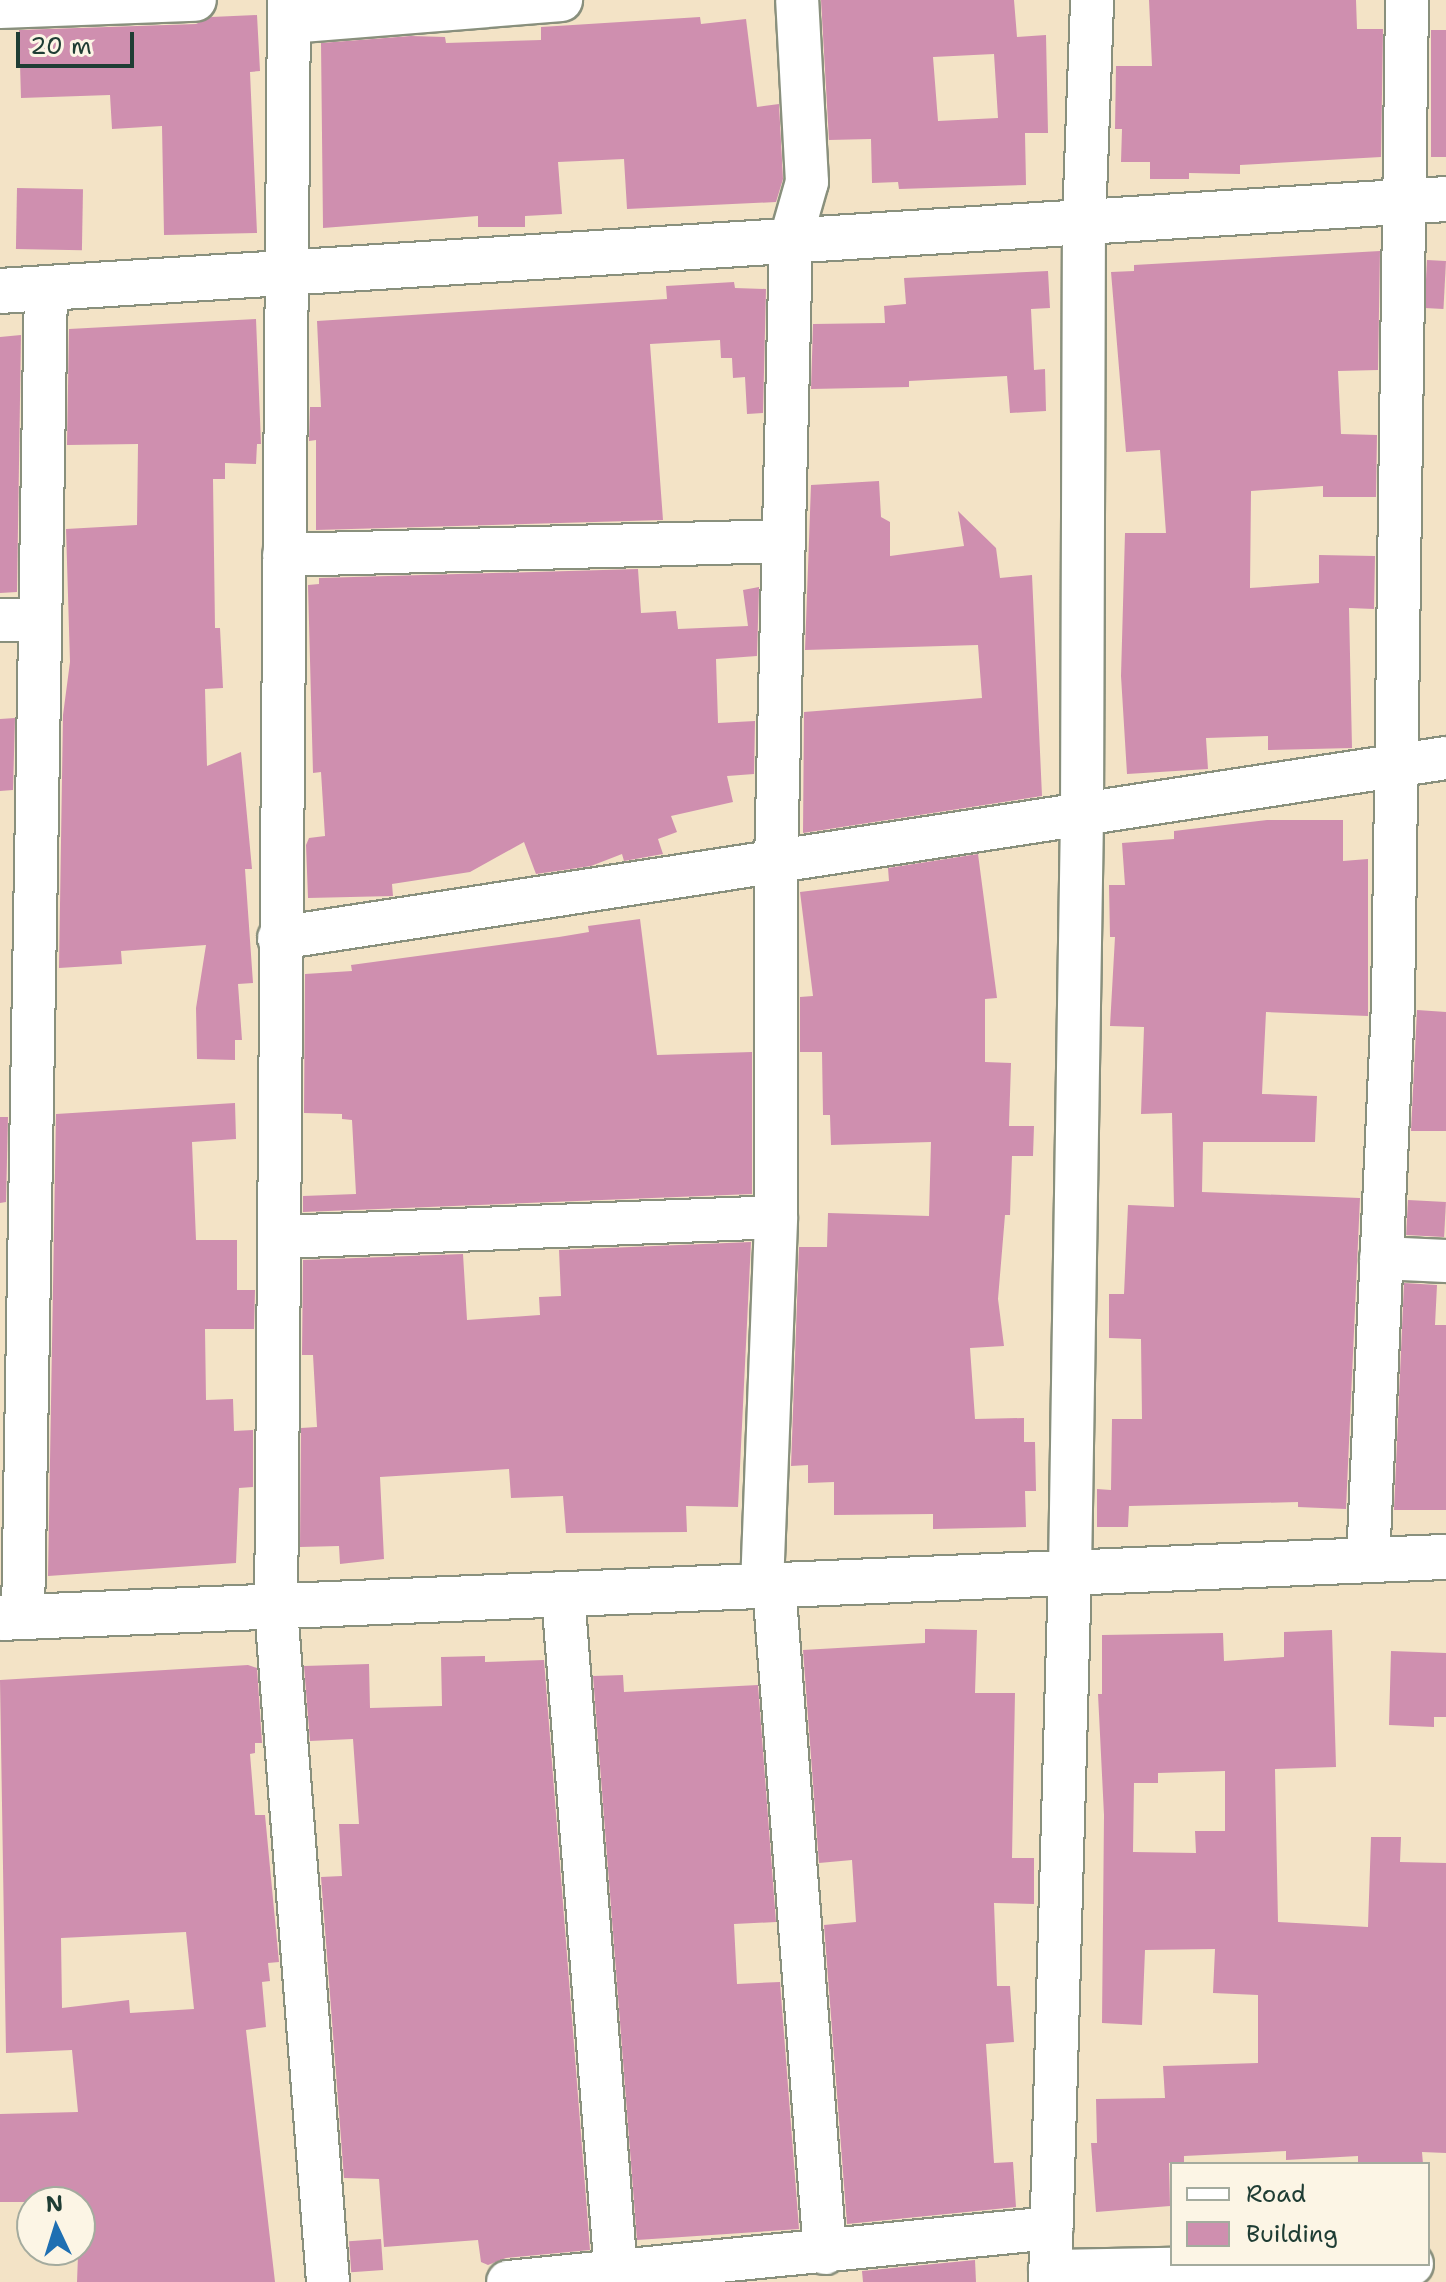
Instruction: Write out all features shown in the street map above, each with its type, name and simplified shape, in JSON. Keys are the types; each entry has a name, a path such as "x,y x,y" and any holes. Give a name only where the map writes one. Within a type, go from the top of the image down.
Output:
{"street":[{"path":"0,7 195,0"},
{"path":"328,2282 276,1609 281,1237 279,938 289,11 561,0"},
{"path":"797,0 807,182 791,238 776,862 776,1217 768,1586 825,2253"},
{"path":"1092,0 1084,222 1082,817 1070,1572 1050,2276 1362,2266"},
{"path":"1368,1561 1393,1004 1407,0"},
{"path":"0,291 791,238 1446,199"},
{"path":"46,287 20,620 12,1617 276,1609 1446,1557"},
{"path":"284,555 784,541"},
{"path":"279,938 1082,817 1446,758"},
{"path":"281,1237 776,1217"},
{"path":"1381,1258 1446,1261"},
{"path":"563,1595 616,2273"},
{"path":"508,2282 616,2273 719,2273 825,2253 1051,2228"}],"building":[{"path":"821,0 1014,0 1017,37 1046,35 1048,133 1025,133 1026,185 899,189 898,182 872,183 871,139 829,140","holes":["994,54 998,118 938,121 933,57"]},
{"path":"1149,0 1356,0 1357,29 1383,29 1381,157 1240,165 1240,174 1189,173 1189,179 1150,179 1150,162 1121,162 1122,129 1115,129 1116,66 1152,66"},
{"path":"257,15 260,71 250,72 257,233 164,235 162,126 112,129 110,95 21,98 19,30 196,24 211,17"},
{"path":"700,17 701,24 746,19 757,107 779,104 783,179 776,202 627,209 624,159 558,162 562,214 525,216 525,227 478,227 478,216 323,228 321,43 411,36 445,37 446,43 541,40 541,27"},
{"path":"1431,30 1446,30 1446,157 1431,157"},
{"path":"17,188 83,189 82,250 16,249"},
{"path":"1380,251 1378,370 1338,371 1341,434 1377,435 1376,497 1323,497 1323,486 1251,491 1250,588 1319,583 1319,555 1375,556 1374,609 1349,608 1352,748 1268,750 1268,736 1206,738 1208,769 1127,774 1121,676 1125,533 1166,533 1160,450 1126,452 1111,272 1134,271 1134,265"},
{"path":"1427,260 1446,261 1443,309 1424,308"},
{"path":"1048,271 1050,308 1031,309 1034,370 1045,369 1046,411 1010,413 1007,376 909,381 909,387 811,389 813,324 885,323 884,306 906,304 904,278"},
{"path":"734,282 735,288 766,289 763,413 747,414 745,377 733,378 732,358 721,358 720,340 650,344 663,520 316,530 316,440 309,441 310,407 321,407 317,321 667,299 666,286"},
{"path":"256,319 261,444 257,444 256,464 225,463 225,479 213,479 215,628 220,628 223,688 205,689 207,766 241,752 252,869 245,869 253,983 238,984 242,1040 235,1040 235,1060 197,1059 196,1008 206,945 121,951 122,964 59,968 63,715 70,662 66,529 137,525 138,444 67,445 69,329"},
{"path":"21,335 17,592 0,593 0,337"},
{"path":"879,481 881,517 890,522 890,556 964,546 958,511 996,548 1000,578 1032,575 1042,796 803,833 804,712 982,698 978,645 805,650 811,485"},
{"path":"638,569 641,613 676,611 678,629 748,626 743,590 759,587 757,656 716,659 718,723 755,721 754,774 727,776 733,802 671,816 677,832 658,839 663,854 624,861 622,854 591,866 536,874 524,842 470,872 392,884 393,896 308,898 306,845 309,838 325,836 321,772 313,773 308,585 319,584 319,578"},
{"path":"15,718 13,790 0,791 0,719"},
{"path":"1267,820 1343,820 1343,861 1368,859 1368,1016 1266,1012 1262,1094 1317,1096 1315,1142 1203,1142 1202,1192 1360,1198 1346,1509 1298,1507 1298,1502 1129,1506 1128,1527 1097,1527 1097,1489 1111,1490 1112,1419 1142,1419 1141,1339 1109,1338 1109,1294 1124,1294 1128,1205 1174,1207 1172,1113 1141,1114 1144,1027 1110,1026 1115,937 1110,937 1109,885 1125,885 1122,843 1174,839 1174,831"},
{"path":"978,854 997,998 985,999 985,1062 1011,1063 1009,1126 1034,1126 1033,1156 1012,1156 1010,1215 1005,1215 998,1299 1004,1346 970,1348 975,1419 1024,1418 1024,1442 1035,1442 1036,1491 1025,1491 1026,1527 933,1529 933,1514 834,1515 834,1482 808,1483 808,1465 791,1466 799,1247 827,1247 828,1213 929,1216 931,1142 831,1145 830,1115 823,1115 822,1052 800,1052 800,997 813,996 800,892 889,881 888,868"},
{"path":"640,919 657,1055 752,1052 752,1194 303,1212 303,1196 356,1194 352,1120 342,1119 342,1114 304,1113 305,974 352,971 351,965 559,937 589,932 588,926"},
{"path":"1417,1010 1446,1012 1446,1131 1411,1131"},
{"path":"235,1103 236,1139 192,1142 196,1240 237,1240 237,1290 255,1290 254,1329 205,1329 206,1400 233,1399 234,1431 253,1430 253,1487 239,1488 236,1563 48,1576 56,1114"},
{"path":"0,1117 8,1117 6,1202 0,1203"},
{"path":"1408,1200 1446,1202 1444,1237 1406,1235"},
{"path":"751,1242 738,1507 686,1506 687,1532 566,1533 563,1496 511,1498 509,1469 380,1477 384,1559 340,1564 339,1546 300,1547 301,1428 317,1427 313,1355 302,1355 303,1260 463,1254 467,1320 540,1315 539,1297 561,1296 559,1250"},
{"path":"1404,1283 1437,1285 1435,1325 1446,1325 1446,1510 1394,1510"},
{"path":"925,1629 977,1630 975,1693 1015,1693 1012,1858 1034,1858 1034,1904 994,1903 997,1986 1010,1986 1014,2042 986,2044 994,2163 1013,2162 1016,2207 847,2224 824,1925 856,1922 852,1860 819,1863 803,1650 925,1643"},
{"path":"1332,1630 1336,1767 1275,1769 1278,1922 1368,1927 1371,1837 1401,1837 1400,1862 1446,1863 1446,2153 1422,2152 1423,2162 1358,2162 1358,2156 1286,2160 1286,2151 1184,2156 1184,2162 1169,2163 1170,2206 1096,2212 1091,2143 1097,2143 1096,2099 1165,2098 1163,2066 1258,2063 1258,1995 1213,1993 1215,1949 1145,1950 1142,2025 1102,2023 1104,1815 1098,1694 1102,1694 1102,1635 1223,1633 1224,1661 1284,1657 1284,1632","holes":["1225,1771 1225,1831 1195,1831 1196,1853 1133,1852 1134,1783 1158,1783 1158,1773"]},
{"path":"1391,1651 1446,1653 1446,1717 1434,1717 1434,1727 1389,1725"},
{"path":"485,1656 485,1662 544,1660 590,2250 506,2258 488,2265 481,2262 478,2240 384,2247 379,2179 344,2178 321,1877 342,1876 339,1824 359,1824 353,1739 310,1741 304,1666 369,1664 370,1708 442,1706 441,1657"},
{"path":"248,1665 257,1668 262,1743 255,1743 255,1753 250,1754 255,1815 265,1815 279,1962 268,1963 270,1981 262,1982 266,2027 246,2030 275,2282 77,2282 78,2266 96,2266 96,2186 16,2186 16,2202 0,2202 0,2114 78,2112 72,2050 6,2053 0,1680","holes":["186,1932 194,2009 130,2013 129,2000 62,2008 61,1938"]},
{"path":"623,1675 624,1692 758,1685 776,1922 734,1924 737,1984 780,1982 799,2229 637,2240 593,1676"},
{"path":"381,2239 383,2270 351,2272 349,2241"},
{"path":"975,2260 976,2282 863,2282 862,2271"}]}
